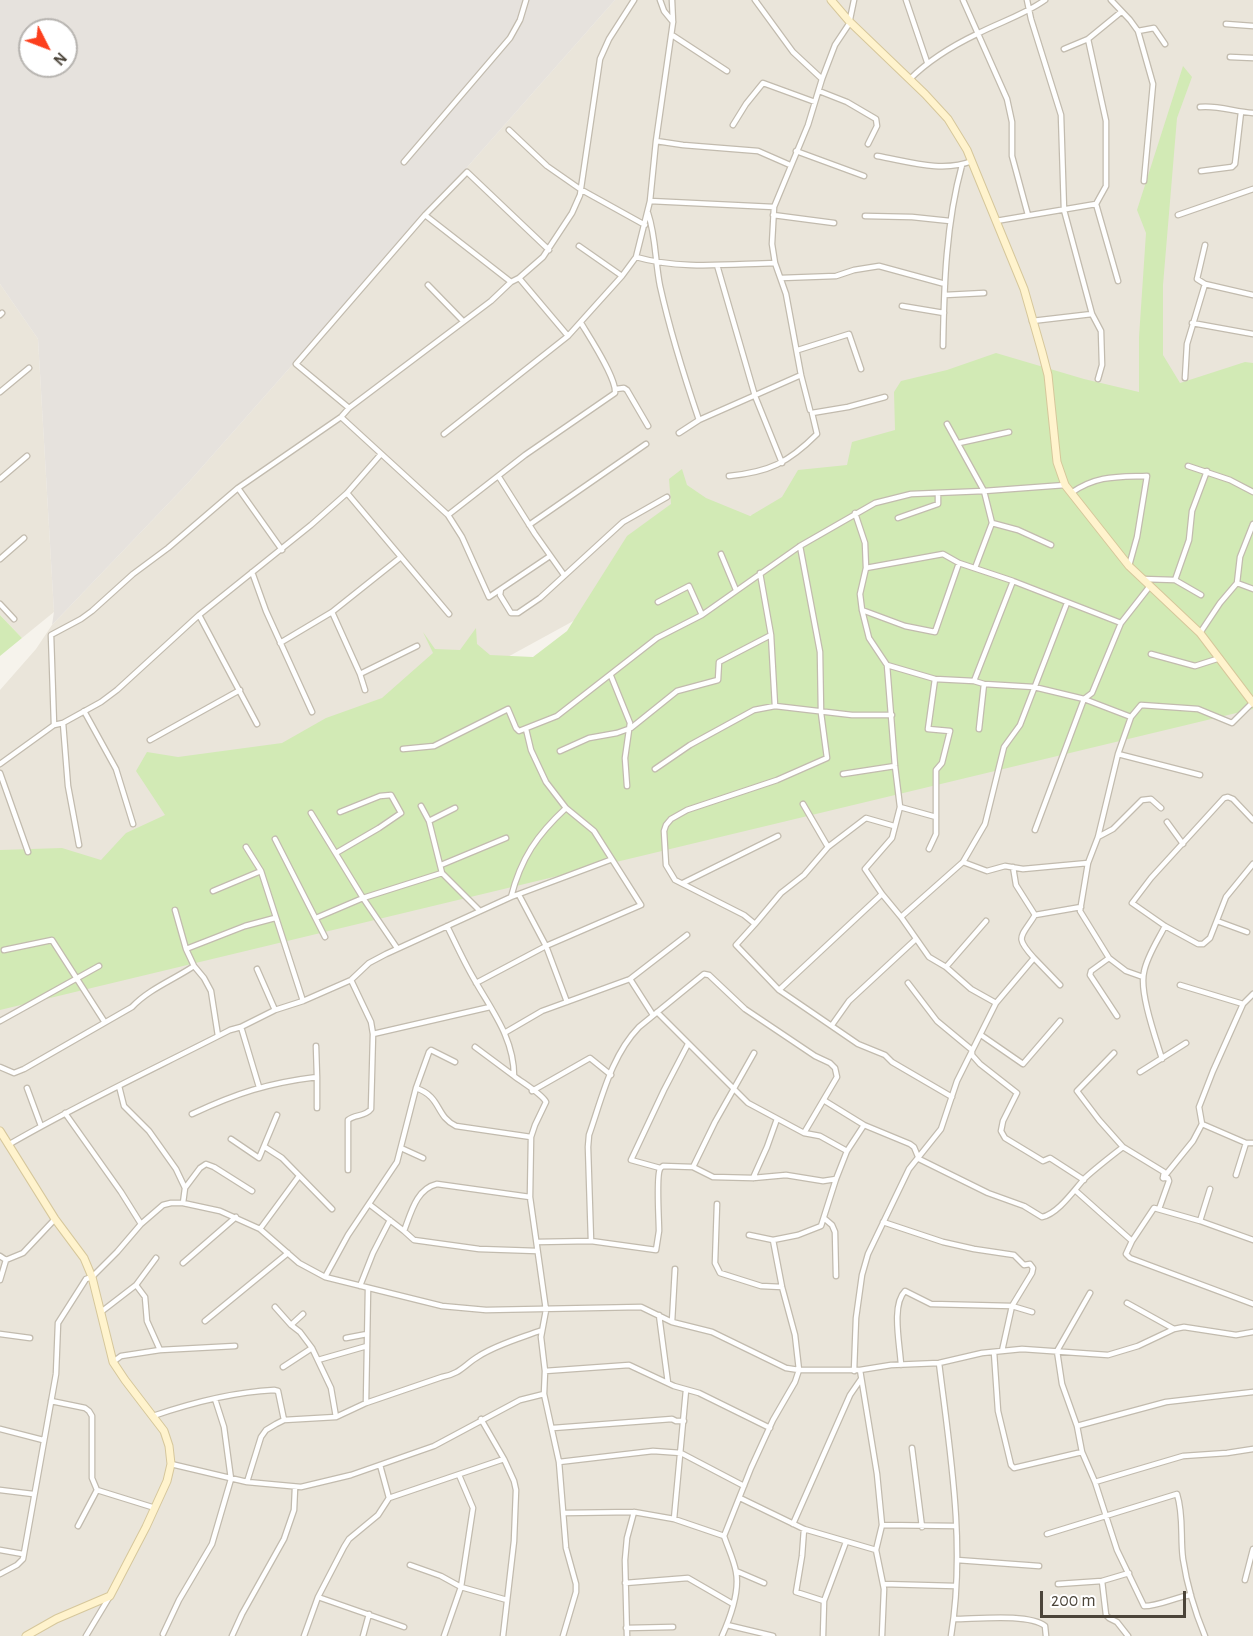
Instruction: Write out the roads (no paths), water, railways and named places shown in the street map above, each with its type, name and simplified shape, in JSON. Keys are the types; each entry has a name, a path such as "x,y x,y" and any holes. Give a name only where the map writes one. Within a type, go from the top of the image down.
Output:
{"main road":[{"path":"831,0 849,21 910,79 953,127 972,161 1024,289 1046,365 1058,462 1065,485 1129,566 1200,633 1253,703"},
{"path":"0,1131 55,1220 84,1258 92,1276 113,1362 167,1438 171,1464 167,1481 155,1508 110,1596 56,1619 26,1636"}],"street":[{"path":"404,162 510,38 520,20 526,0"},
{"path":"54,725 51,634 81,620 238,488 340,417 463,321 491,302 549,250 572,213 580,195 600,59 609,39 634,0"},
{"path":"660,0 664,11 673,22"},
{"path":"444,434 568,336 636,257 650,201 656,141 672,35 672,0"},
{"path":"755,0 794,52 822,79"},
{"path":"810,410 781,278 775,263 772,244 773,215 774,207 835,45 849,21 854,0"},
{"path":"906,0 927,62"},
{"path":"963,0 1007,99 1012,122 1012,156 1028,215"},
{"path":"1027,0 1060,115 1064,210 1092,314 1101,331 1102,365 1098,378"},
{"path":"910,79 927,62 977,33 1030,10 1045,0"},
{"path":"1110,0 1138,31 1153,84 1144,181"},
{"path":"1064,49 1088,39 1121,12"},
{"path":"1226,24 1253,26"},
{"path":"1138,31 1154,27 1165,44"},
{"path":"672,35 727,70"},
{"path":"1088,39 1106,121 1107,186 1096,204 1118,280"},
{"path":"1230,57 1253,58"},
{"path":"734,125 746,104 763,83 815,102"},
{"path":"819,91 847,102 876,119 878,126 868,144"},
{"path":"1200,107 1212,106 1253,113"},
{"path":"1201,171 1232,167 1235,164 1241,112"},
{"path":"509,130 547,166 580,189 645,225"},
{"path":"656,141 683,146 758,151 790,165"},
{"path":"795,151 864,176"},
{"path":"877,156 939,166 962,165 972,161"},
{"path":"943,346 950,221 962,165"},
{"path":"349,408 296,364 425,215 467,172 549,250"},
{"path":"1178,215 1253,189"},
{"path":"650,201 774,207"},
{"path":"996,221 1096,204"},
{"path":"647,210 654,232 655,262 684,375 699,420"},
{"path":"425,215 511,282"},
{"path":"773,215 834,223"},
{"path":"864,216 950,221"},
{"path":"1205,244 1197,276 1199,281 1253,296"},
{"path":"579,246 622,276"},
{"path":"636,257 655,262 717,265 775,263"},
{"path":"717,265 755,396 782,463"},
{"path":"781,278 836,276 879,266 945,284"},
{"path":"519,278 568,336"},
{"path":"1185,378 1186,353 1192,323 1205,284"},
{"path":"428,285 463,321"},
{"path":"945,295 984,292"},
{"path":"902,306 944,313"},
{"path":"1032,321 1092,314"},
{"path":"448,516 525,455 615,393 616,389 607,367 581,323"},
{"path":"1192,323 1253,334"},
{"path":"798,350 849,334 861,369"},
{"path":"0,392 29,368"},
{"path":"679,433 699,420 801,375"},
{"path":"616,389 627,390 648,426"},
{"path":"729,476 757,473 782,463 806,445 817,434 812,413 848,407 885,397"},
{"path":"340,417 448,516 462,537 489,597 550,556"},
{"path":"947,424 984,491 992,523 975,568"},
{"path":"959,443 1009,432"},
{"path":"529,525 646,444"},
{"path":"0,764 54,725 63,723 101,702 117,690 200,615 282,550 347,493 381,454"},
{"path":"0,479 27,456"},
{"path":"1188,466 1230,480 1253,492"},
{"path":"1174,580 1189,540 1192,511 1207,471"},
{"path":"1071,493 1086,483 1103,478 1147,476 1137,537 1129,566"},
{"path":"498,477 564,575"},
{"path":"403,749 434,746 508,709 519,731 557,716 657,638 702,615 800,546 875,503 911,494 1065,485"},
{"path":"238,488 282,550"},
{"path":"347,493 449,614"},
{"path":"898,518 938,504 938,493"},
{"path":"501,589 500,595 511,613 518,614 540,598 623,522 667,497"},
{"path":"855,513 865,543 866,568 860,594 862,610 869,638 887,665 900,807 892,838 865,869 929,957 946,967 971,989 996,1003"},
{"path":"992,523 1018,530 1051,544"},
{"path":"1200,633 1237,583 1239,557 1253,524"},
{"path":"0,559 24,538"},
{"path":"1246,541 1253,543"},
{"path":"755,924 744,915 675,880 666,866 664,831 671,819 687,810 777,780 827,758 821,712 820,652 800,546"},
{"path":"722,554 736,590"},
{"path":"866,568 942,554 959,563 1013,581 1121,623"},
{"path":"280,643 332,612 401,557"},
{"path":"862,610 905,626 934,632 959,563"},
{"path":"252,572 280,643 312,712"},
{"path":"760,573 771,635 775,706"},
{"path":"1143,579 1174,580 1201,595"},
{"path":"974,681 1013,581"},
{"path":"1237,583 1253,589"},
{"path":"658,602 689,586 702,615"},
{"path":"1035,830 1083,699 1092,693 1121,623 1150,586"},
{"path":"901,917 963,862 985,824 1004,747 1020,725 1067,603"},
{"path":"0,604 14,619"},
{"path":"332,612 365,690"},
{"path":"200,615 257,724"},
{"path":"560,751 590,738 631,728 676,691 718,680 719,662 771,635"},
{"path":"360,674 417,646"},
{"path":"1151,654 1195,666 1220,658"},
{"path":"887,665 935,679 1034,687 1083,699 1131,717"},
{"path":"610,676 631,728 625,758 627,786"},
{"path":"929,849 936,834 936,770 942,763 950,731 928,729 935,679"},
{"path":"979,729 984,684"},
{"path":"150,740 240,690"},
{"path":"1143,977 1126,971 1109,958 1083,917 1081,907 1088,863 1098,837 1118,754 1131,717 1141,705 1165,706 1204,711 1232,723 1253,703"},
{"path":"655,769 690,744 754,710 775,706 821,712 892,715"},
{"path":"84,711 116,769 133,824"},
{"path":"63,723 68,786 79,845"},
{"path":"476,983 546,946 640,905 594,831 566,808 546,782 537,766 526,729"},
{"path":"1118,754 1200,775"},
{"path":"843,774 895,766"},
{"path":"0,773 28,852"},
{"path":"336,853 401,813 391,795 380,796 340,812"},
{"path":"1253,820 1233,799 1224,798 1132,903 1166,926 1198,944 1203,944 1210,938 1226,897 1253,864"},
{"path":"1098,837 1113,829 1142,800 1151,799 1161,808"},
{"path":"803,804 828,847"},
{"path":"421,806 429,821 442,873 480,911"},
{"path":"900,807 936,817"},
{"path":"429,821 455,808"},
{"path":"511,897 516,877 527,853 543,830 566,808"},
{"path":"311,813 363,898 397,948"},
{"path":"894,826 866,818 828,847 804,875 781,893 736,945 779,990 858,1044 885,1055 892,1062 952,1097"},
{"path":"1167,822 1183,844"},
{"path":"683,883 778,836"},
{"path":"441,865 506,838"},
{"path":"275,840 325,937"},
{"path":"246,847 261,870 303,1001"},
{"path":"8,1145 99,1095 218,1036 351,980 369,963 397,948 511,897 610,860"},
{"path":"963,862 987,871 1005,866 1023,869 1088,863"},
{"path":"1013,867 1016,885 1035,915"},
{"path":"213,891 261,870"},
{"path":"316,918 363,898 442,873"},
{"path":"779,990 882,894"},
{"path":"519,895 546,946 567,1002"},
{"path":"1035,915 1081,907"},
{"path":"175,910 186,949 194,966 211,991 218,1036"},
{"path":"1035,915 1020,942 1060,985"},
{"path":"186,949 245,926 275,918"},
{"path":"946,967 986,921"},
{"path":"1217,921 1246,932"},
{"path":"447,926 476,983 506,1032 512,1050 514,1076"},
{"path":"1162,1059 1153,1030 1143,977 1145,966 1166,926"},
{"path":"506,1032 543,1011 630,979 687,935"},
{"path":"832,1025 849,1001 916,939"},
{"path":"4,950 52,940 104,1021"},
{"path":"882,1636 883,1584 876,1550 882,1525 877,1474 861,1379 857,1370 856,1318 862,1275 868,1254 909,1168 919,1159 941,1130 972,1050 996,1003 1034,958"},
{"path":"1109,958 1091,971 1090,975 1117,1016"},
{"path":"0,1021 99,966"},
{"path":"0,1067 14,1073 24,1069 132,1007 141,998 194,966"},
{"path":"257,969 276,1010"},
{"path":"591,1241 588,1141 621,1048 639,1027 704,974 709,975 745,1009 835,1068 837,1077 825,1101 804,1133"},
{"path":"630,979 655,1014 748,1103 804,1133 820,1136 847,1151"},
{"path":"348,1170 348,1120 367,1113 371,1107 373,1034 370,1016 351,980"},
{"path":"908,983 937,1021 972,1050 972,1054 980,1064 1017,1093 1003,1121 1001,1131 1005,1138 1043,1161 1050,1158 1084,1180"},
{"path":"1180,985 1243,1004"},
{"path":"1163,1178 1193,1141 1202,1124 1200,1105 1217,1060 1243,1004 1253,994"},
{"path":"373,1034 490,1007"},
{"path":"981,1035 1023,1064 1060,1021"},
{"path":"241,1027 259,1087"},
{"path":"1140,1072 1186,1043"},
{"path":"688,1044 631,1160 660,1168 663,1166 693,1167 714,1177 753,1178 786,1175 823,1182 836,1179"},
{"path":"316,1046 317,1108"},
{"path":"475,1047 532,1091 543,1096 546,1102 534,1125 531,1137 530,1197 546,1310 542,1330 544,1394 559,1462 566,1548 575,1575 576,1592 563,1636"},
{"path":"324,1277 348,1235 394,1167 428,1054 432,1050 455,1062"},
{"path":"693,1167 754,1053"},
{"path":"1114,1053 1077,1091 1123,1147 1164,1172 1163,1178"},
{"path":"532,1091 590,1058 611,1074"},
{"path":"192,1114 259,1087 317,1077"},
{"path":"119,1086 124,1106 161,1146 185,1188"},
{"path":"27,1088 41,1126"},
{"path":"416,1088 429,1094 449,1123 456,1126 531,1137"},
{"path":"825,1101 864,1125 910,1144 914,1147 919,1159 987,1193 1024,1206 1042,1217 1048,1215 1076,1191 1084,1180 1123,1147"},
{"path":"66,1113 122,1192 141,1224"},
{"path":"231,1139 257,1158 262,1155 277,1115"},
{"path":"753,1178 777,1119"},
{"path":"1202,1124 1246,1143 1253,1143"},
{"path":"749,1235 781,1240 821,1226 825,1220 836,1179 847,1151 864,1125"},
{"path":"1236,1175 1246,1143"},
{"path":"265,1147 282,1158 332,1209"},
{"path":"401,1148 423,1158"},
{"path":"183,1203 185,1188 200,1168 206,1164 252,1191"},
{"path":"537,1242 591,1241 656,1250 659,1230 657,1218 660,1168"},
{"path":"260,1229 299,1176"},
{"path":"1159,1209 1169,1181 1168,1178 1163,1178"},
{"path":"404,1231 418,1196 431,1185 438,1184 530,1197"},
{"path":"1200,1221 1210,1189"},
{"path":"1076,1191 1132,1241"},
{"path":"0,1574 21,1563 57,1365 59,1319 80,1286 117,1252 141,1224 163,1205 171,1203 183,1203 236,1217 260,1229 299,1263 324,1277 368,1289 442,1306 486,1310 641,1307 672,1322 712,1332 786,1368 799,1370 857,1370 939,1363 1022,1349 1108,1355 1142,1344 1174,1329 1195,1328 1236,1335 1253,1332"},
{"path":"369,1204 414,1240 479,1249 537,1251"},
{"path":"717,1204 715,1263 720,1273 761,1286 782,1287"},
{"path":"1253,1240 1200,1221 1159,1209 1151,1209 1126,1254 1130,1258 1253,1304"},
{"path":"183,1263 236,1217"},
{"path":"6,1260 23,1253 55,1220"},
{"path":"360,1286 373,1253 390,1220"},
{"path":"825,1220 832,1225 835,1232 836,1276"},
{"path":"883,1222 974,1250 1014,1255 1024,1265 1030,1264 1033,1268 1032,1273 1012,1306 1002,1351"},
{"path":"722,1636 737,1585 736,1571 724,1536 770,1428 799,1370 793,1326 782,1287 773,1240"},
{"path":"205,1321 288,1252"},
{"path":"0,1256 6,1260"},
{"path":"101,1312 136,1285 156,1258"},
{"path":"0,1280 6,1260"},
{"path":"672,1322 675,1269"},
{"path":"136,1285 145,1297 147,1321 160,1350"},
{"path":"366,1403 368,1289"},
{"path":"901,1365 897,1307 905,1291 931,1304 1012,1306 1032,1312"},
{"path":"1090,1293 1057,1351 1062,1384 1077,1426 1082,1452 1095,1482 1117,1550 1144,1606 1154,1606 1180,1596 1191,1595"},
{"path":"1126,1303 1174,1329"},
{"path":"276,1306 312,1347 331,1388 336,1417"},
{"path":"291,1325 303,1314"},
{"path":"659,1315 668,1383"},
{"path":"247,1482 261,1437 266,1430 284,1420 336,1417 366,1403 442,1377 455,1375 479,1356 542,1330"},
{"path":"0,1334 30,1338"},
{"path":"346,1338 367,1334"},
{"path":"113,1362 121,1356 160,1350 235,1346"},
{"path":"318,1360 367,1346"},
{"path":"283,1367 312,1347"},
{"path":"994,1352 998,1411 1011,1465 1014,1468 1082,1452"},
{"path":"939,1363 950,1449 956,1526 956,1586 951,1636"},
{"path":"544,1371 629,1365 668,1383 699,1393 770,1428"},
{"path":"793,1524 850,1395 861,1379"},
{"path":"153,1416 215,1399 278,1390 284,1420"},
{"path":"674,1519 686,1390"},
{"path":"1077,1426 1166,1402 1253,1392"},
{"path":"171,1464 231,1479 295,1488 324,1482 434,1446 520,1400 544,1394"},
{"path":"164,1634 179,1600 212,1544 231,1479 224,1427 215,1399"},
{"path":"51,1401 85,1408 92,1416 92,1478 97,1490"},
{"path":"481,1419 514,1481 516,1497 503,1636"},
{"path":"553,1428 672,1419 684,1421"},
{"path":"0,1429 43,1440"},
{"path":"912,1448 922,1527"},
{"path":"1095,1482 1183,1456 1253,1449"},
{"path":"559,1462 653,1452 681,1453 744,1486"},
{"path":"304,1636 318,1597 344,1547 349,1539 378,1515 389,1498 504,1459"},
{"path":"380,1465 389,1498"},
{"path":"444,1636 461,1587 472,1508 459,1475"},
{"path":"232,1636 284,1539 294,1510 295,1488"},
{"path":"0,1490 33,1494"},
{"path":"97,1490 155,1508"},
{"path":"78,1526 97,1490"},
{"path":"1047,1534 1177,1494 1182,1520 1183,1558 1196,1616 1205,1636"},
{"path":"740,1498 804,1529 876,1550"},
{"path":"564,1513 634,1512 674,1519 724,1536"},
{"path":"627,1636 625,1550 634,1512"},
{"path":"882,1525 956,1526"},
{"path":"804,1529 796,1592 824,1601"},
{"path":"823,1636 824,1601 846,1542"},
{"path":"1245,1580 1253,1549"},
{"path":"0,1550 23,1554"},
{"path":"957,1560 1039,1566"},
{"path":"410,1565 441,1576 461,1587 507,1600"},
{"path":"736,1571 764,1582"},
{"path":"1058,1584 1102,1581 1129,1573"},
{"path":"625,1583 688,1578 733,1604"},
{"path":"1102,1581 1106,1615 1118,1622 1128,1636"},
{"path":"883,1584 956,1586"},
{"path":"86,1636 110,1596"},
{"path":"318,1597 404,1627"},
{"path":"363,1636 369,1614"},
{"path":"954,1618 1015,1618 1036,1621 1045,1626 1046,1636"},
{"path":"727,1624 773,1636"},
{"path":"626,1628 673,1627"}]}
